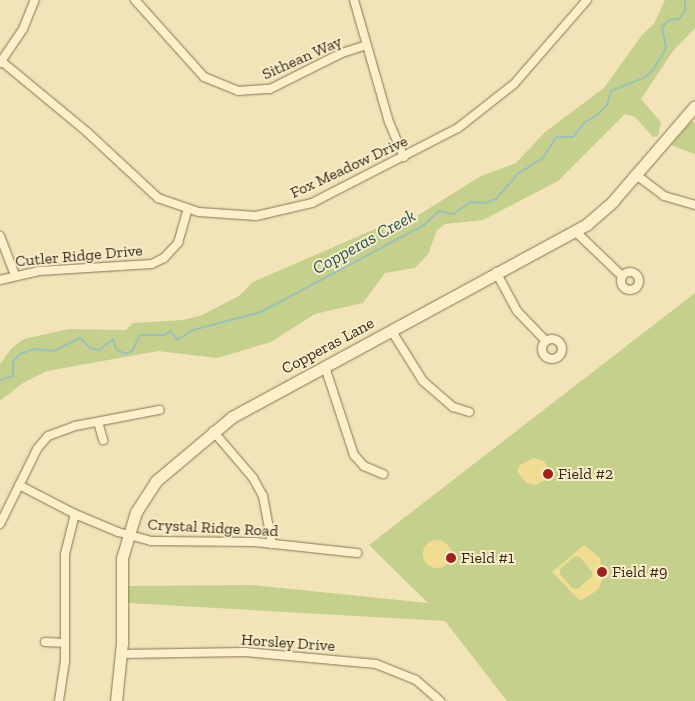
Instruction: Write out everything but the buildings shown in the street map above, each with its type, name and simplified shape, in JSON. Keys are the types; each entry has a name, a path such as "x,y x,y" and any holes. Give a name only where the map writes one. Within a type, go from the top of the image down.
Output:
{"street":[{"path":"0,61 22,29 35,0"},
{"name":"Sithean Way","path":"135,0 204,77 238,91 270,89 342,53 367,45"},
{"path":"354,0 389,122 404,157"},
{"name":"Fox Meadow Drive","path":"0,61 87,132 148,191 188,209 240,217 286,211 312,203 445,136 492,103 533,64 584,1"},
{"name":"Copperas Lane","path":"116,701 121,654 121,574 128,535 138,506 156,481 232,417 496,272 575,231 607,207 695,106"},
{"path":"634,174 664,196 695,205"},
{"name":"Cutler Ridge Drive","path":"0,280 15,275 152,264 164,258 178,243 188,209"},
{"path":"575,231 622,276"},
{"path":"0,236 15,275"},
{"path":"496,272 517,311 546,341"},
{"path":"391,330 423,381 453,407 469,412"},
{"path":"325,367 354,455 364,466 383,474"},
{"path":"0,524 37,449 48,436 98,422 159,410"},
{"path":"98,422 103,440"},
{"path":"213,432 253,478 263,496 269,512 272,544"},
{"name":"Crystal Ridge Road","path":"19,486 75,514 128,535 160,542 272,544 357,553"},
{"path":"59,701 65,643 64,554 75,514"},
{"path":"45,642 65,643"},
{"name":"Horsley Drive","path":"121,654 245,652 376,664 416,680 440,701"}],"green space":[{"path":"665,0 695,0 695,28 673,51 641,99 661,122 658,136 653,137 635,117 625,114 558,181 483,220 445,224 437,230 428,254 415,268 385,273 363,303 315,314 271,342 217,358 158,351 47,371 23,383 0,401 0,364 12,348 24,339 68,329 126,330 133,323 183,320 202,315 239,296 253,282 375,229 404,224 481,176 516,163 545,132 604,88 642,35 654,24"},
{"path":"691,121 695,123 695,154 671,145"},
{"path":"695,293 695,701 507,701 445,621 128,603 128,586 252,585 428,603 369,545"}],"sand":[{"path":"533,458 544,461 549,470 545,480 536,485 526,483 517,471 520,465"},
{"path":"437,540 447,544 451,554 447,564 437,568 427,564 423,554 427,544"},
{"path":"584,545 600,558 603,578 598,590 580,601 552,572","holes":["575,556 580,557 592,572 592,576 578,589 572,588 560,574 560,569"]}],"waterway":[{"name":"Copperas Creek","path":"0,380 13,376 13,361 20,354 34,349 54,351 80,338 90,348 99,350 113,339 116,349 125,354 132,351 140,335 165,335 171,331 177,340 193,330 261,312 424,225 439,211 454,214 470,202 485,203 496,199 519,173 543,158 556,137 573,137 585,122 597,115 607,105 611,91 645,77 653,70 666,48 662,27 669,20 679,19 685,11 685,0"}],"place":[{"name":"Field #2","path":"548,474"},
{"name":"Field #1","path":"451,558"},
{"name":"Field #9","path":"602,572"}]}
